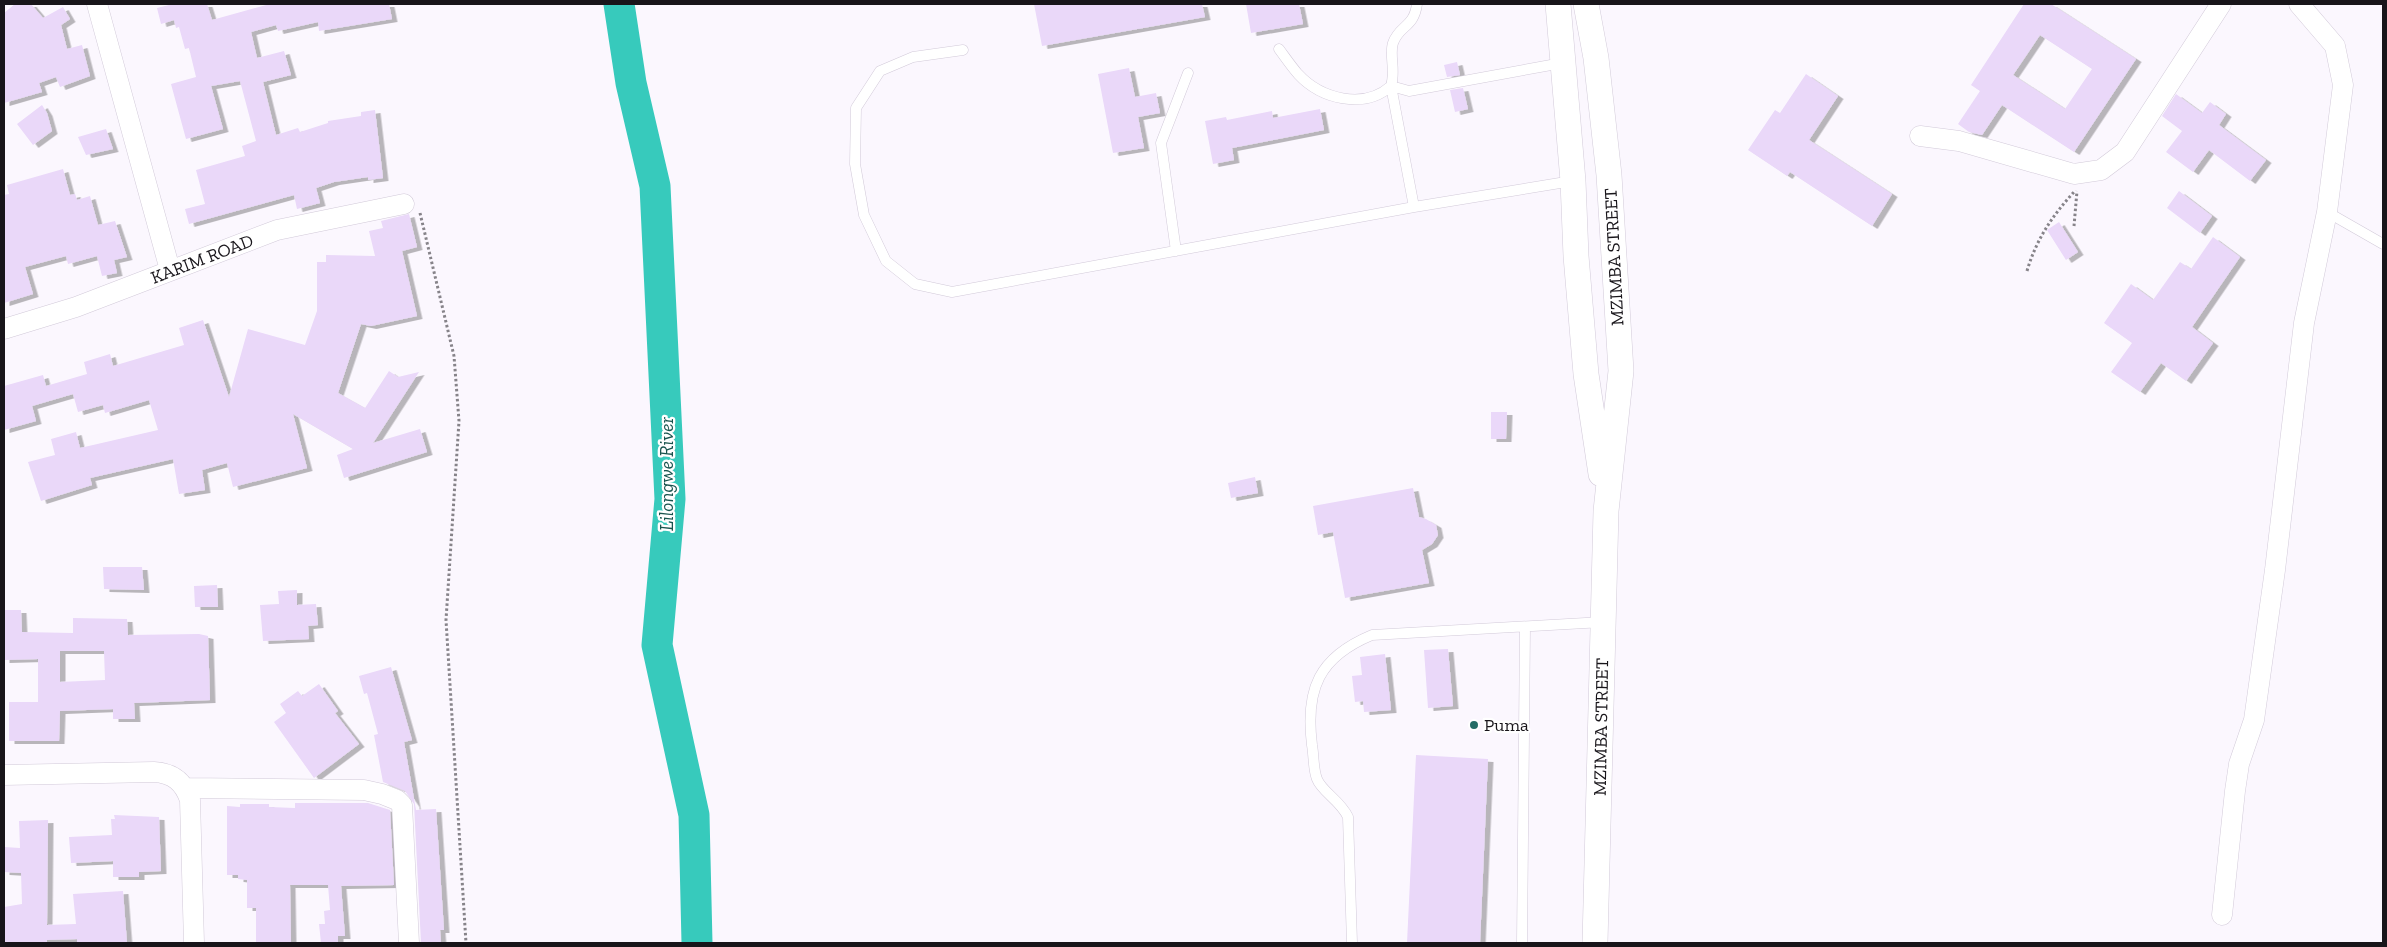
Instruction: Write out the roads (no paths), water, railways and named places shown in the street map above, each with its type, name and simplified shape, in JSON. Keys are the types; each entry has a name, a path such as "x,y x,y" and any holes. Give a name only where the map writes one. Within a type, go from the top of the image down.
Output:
{"street":[{"path":"97,4 170,270"},
{"name":"MZIMBA STREET","path":"1558,4 1573,181 1576,256 1586,374 1606,511"},
{"name":"MZIMBA STREET","path":"1586,4 1596,58 1609,175 1621,371 1606,511 1595,943"},
{"path":"1920,136 1959,140 2074,174 2101,170 2125,152 2221,4"},
{"path":"2222,915 2234,791 2239,764 2254,720 2275,570 2304,323 2327,212 2343,85 2335,46 2299,4"},
{"name":"KARIM ROAD","path":"4,329 76,307 277,230 404,204"},
{"path":"4,774 160,772 177,778 186,788 190,800 194,943"},
{"path":"186,788 364,790 397,800 402,805 409,943"}],"lane":[{"path":"1414,207 1391,86 1394,74 1392,45 1397,33 1409,25 1416,14 1417,4"},
{"path":"1279,49 1298,75 1322,91 1343,98 1363,100 1380,95 1391,86"},
{"path":"963,50 913,57 880,71 856,108 855,164 864,215 886,261 915,284 952,292 1414,207 1573,181"},
{"path":"1391,86 1409,91 1563,63"},
{"path":"1176,251 1161,143 1188,72"},
{"path":"2327,212 2383,244"},
{"path":"1352,943 1348,817 1343,806 1324,791 1317,780 1310,725 1311,697 1319,676 1333,658 1345,649 1372,635 1603,622"},
{"path":"1522,943 1525,627"}],"waterway":[{"name":"Lilongwe River","path":"619,4 631,83 655,186 670,499 657,645 694,815 697,943"}],"place":[{"name":"Puma","path":"1474,725"}]}
